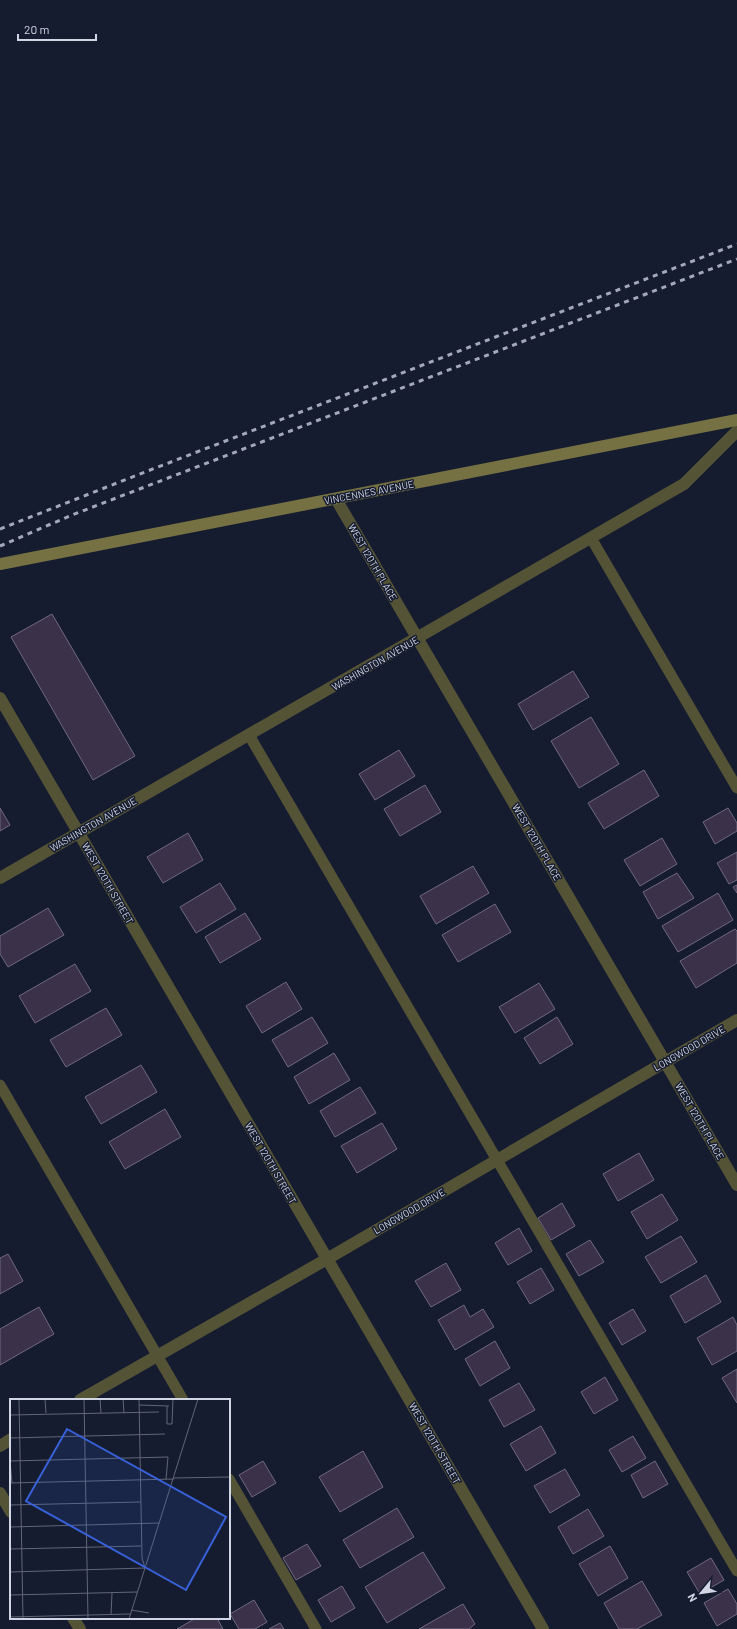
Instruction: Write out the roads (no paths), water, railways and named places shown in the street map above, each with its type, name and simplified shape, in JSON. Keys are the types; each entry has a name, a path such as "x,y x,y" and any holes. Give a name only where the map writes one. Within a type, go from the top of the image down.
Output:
{"main road":[{"name":"VINCENNES AVENUE","path":"0,564 737,420"}],"street":[{"name":"WASHINGTON AVENUE","path":"0,878 684,484 737,431"},
{"name":"WEST 120TH PLACE","path":"336,499 737,1185"},
{"name":"WEST 120TH STREET","path":"0,698 543,1629"},
{"name":"LONGWOOD DRIVE","path":"82,1399 327,1259 737,1020"},
{"path":"0,1446 10,1440"},
{"path":"0,1493 10,1510"},
{"path":"74,1619 80,1629"}],"lane":[{"path":"590,538 737,788"},
{"path":"249,735 737,1571"},
{"path":"0,1085 182,1399"},
{"path":"230,1481 316,1629"}],"railway":[{"path":"0,529 737,244"},
{"path":"0,546 72,515 737,259"}]}
